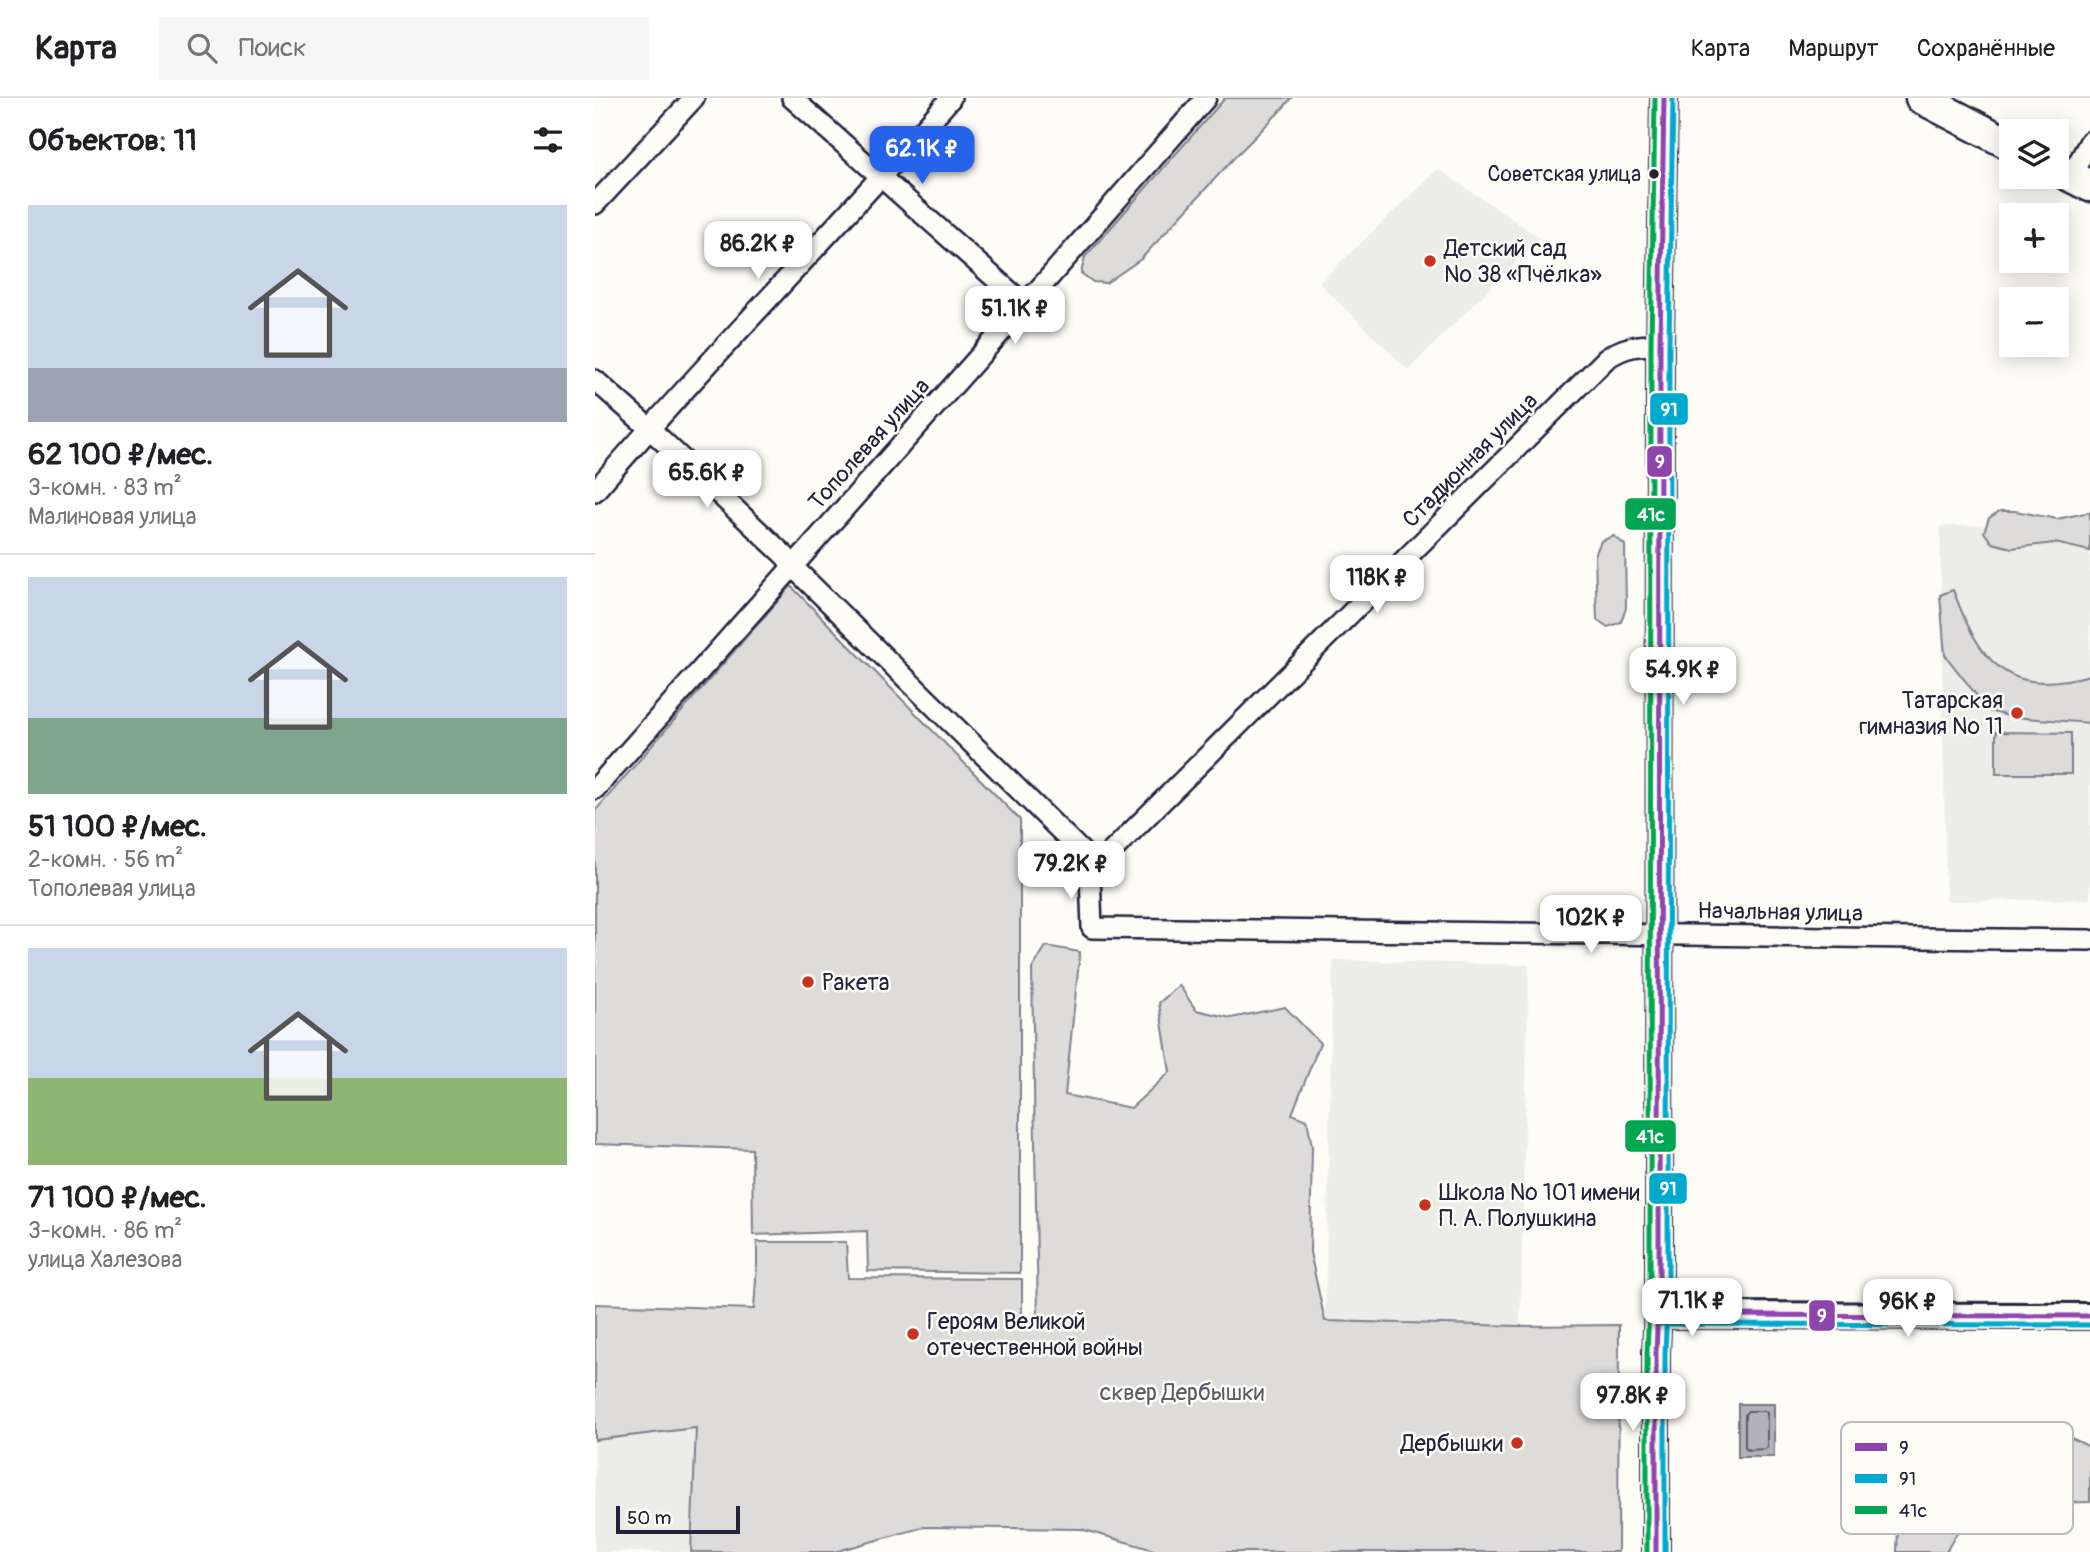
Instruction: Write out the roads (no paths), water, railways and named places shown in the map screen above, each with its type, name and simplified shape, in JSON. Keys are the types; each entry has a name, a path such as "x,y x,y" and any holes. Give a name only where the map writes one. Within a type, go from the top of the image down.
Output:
{"main road":[{"path":"1921,98 1999,139"}],"street":[{"path":"595,204 694,98"},
{"path":"792,98 1025,305"},
{"path":"595,491 649,428 881,178 951,98"},
{"name":"Тополевая улица","path":"595,789 1206,98"},
{"path":"1656,1552 1656,1353 1659,1315 1660,345 1664,98"},
{"path":"2073,177 2090,141"},
{"name":"Стадионная улица","path":"1090,873 1606,359 1630,346 1660,345"},
{"path":"595,380 785,556 793,567 1081,851 1090,873"},
{"name":"Начальная улица","path":"1090,873 1092,928 2090,940"},
{"path":"1659,1315 2090,1316"}],"water":[{"path":"1738,1404 1774,1404 1774,1457 1738,1457"}],"place":[{"name":"Советская улица","path":"1654,174"},
{"name":"Детский сад № 38 «Пчёлка»","path":"1430,261"},
{"name":"Татарская гимназия № 11","path":"2017,713"},
{"name":"Ракета","path":"808,982"},
{"name":"Школа № 101 имени П. А. Полушкина","path":"1425,1205"},
{"name":"Героям Великой отечественной войны","path":"913,1334"},
{"name":"Дербышки","path":"1517,1443"}],"park label":[{"name":"сквер Дербышки","path":"1182,1392"}]}
